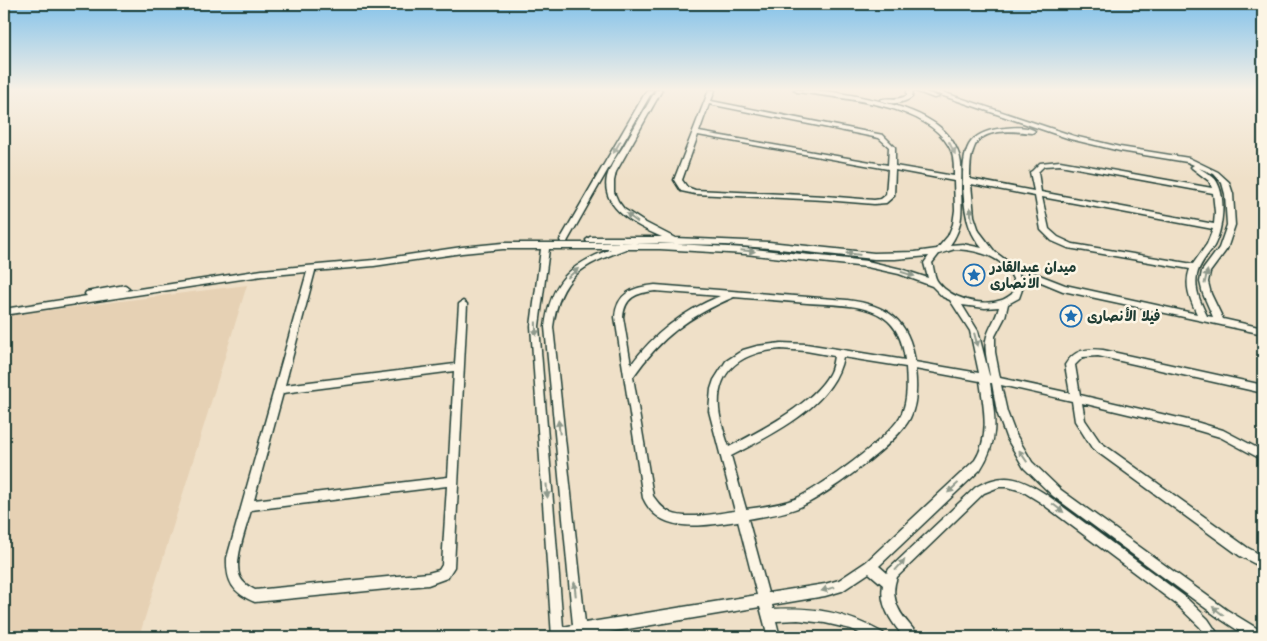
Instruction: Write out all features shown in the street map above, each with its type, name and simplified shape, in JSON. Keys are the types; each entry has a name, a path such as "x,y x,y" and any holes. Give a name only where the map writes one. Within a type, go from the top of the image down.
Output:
{"street":[{"path":"564,240 633,120"},
{"path":"642,120 613,170 610,187 614,199 630,217 646,227 676,240"},
{"path":"700,120 678,180 681,187 691,192 879,202 890,196 891,144 877,134 802,120"},
{"path":"924,120 937,129 956,154 959,217 957,229 949,243 931,257 928,270 936,284"},
{"path":"1001,120 1106,152 1190,166 1210,177 1216,191 1219,209 1218,227 1212,244 1195,267 1192,286 1204,319"},
{"path":"1018,120 1064,136 1120,149 1190,160 1216,173 1225,182 1229,194 1231,224 1223,249 1206,271 1204,282 1207,294 1220,322"},
{"path":"1032,131 1003,130 976,139 967,155 971,222 982,242 994,255 1010,266 1063,288 1263,331"},
{"path":"695,133 957,179"},
{"path":"1195,267 1071,246 1060,242 1043,227 1034,172 1039,166 1050,163 1216,191"},
{"path":"968,181 1218,227"},
{"path":"4,312 28,306 277,266 376,257 483,242 676,240 756,244 884,257 902,257 966,247 994,255"},
{"path":"545,246 535,326 558,635 579,633 825,590 842,585 870,566 976,466 985,454 990,425 974,331 954,298"},
{"path":"4,306 28,306 262,273 374,263 476,248 628,246 716,249 867,264 901,272 936,284 954,298 980,306 1004,304 1015,297 1019,290 1019,282 1010,266"},
{"path":"579,633 550,336 550,311 558,289 575,270 589,261 628,246"},
{"path":"312,268 233,558 232,573 236,585 249,594 271,596 428,579 443,574 448,567 464,304"},
{"path":"656,288 847,303 876,309 898,325 905,335 911,364 910,405 906,418 898,429 809,498 783,508 678,520 665,516 655,508 648,498 628,377 619,308 628,296 643,289 656,288"},
{"path":"628,377 643,354 662,334 684,317 708,304 734,294"},
{"path":"1004,304 1002,317 991,336 990,344 996,379 1010,434 1028,465 1057,493 1223,614 1259,637"},
{"path":"774,637 714,410 713,394 718,378 727,365 749,352 776,346 911,364 996,379 1222,434 1263,456"},
{"path":"1263,389 1091,352 1081,353 1073,358 1070,365 1083,429 1096,445 1244,552 1263,562"},
{"path":"725,454 780,423 821,391 831,380 837,367 839,354"},
{"path":"278,390 460,366"},
{"path":"1241,384 1263,396"},
{"path":"1031,489 1041,479"},
{"path":"247,506 453,481"},
{"path":"912,637 891,610 887,596 888,582 900,564 989,484 1002,481 1016,483 1031,489 1180,600 1204,623 1214,637"},
{"path":"870,566 888,582"},
{"path":"1180,600 1191,589"},
{"path":"768,615 809,613 827,615 846,621 879,637"}],"shaded area":[{"path":"247,285 139,637 4,637 4,316"}],"place":[{"name":"ميدان عبدالقادر الانصارى","path":"974,275"},
{"name":"فيلا الأنصارى","path":"1071,316"}]}
